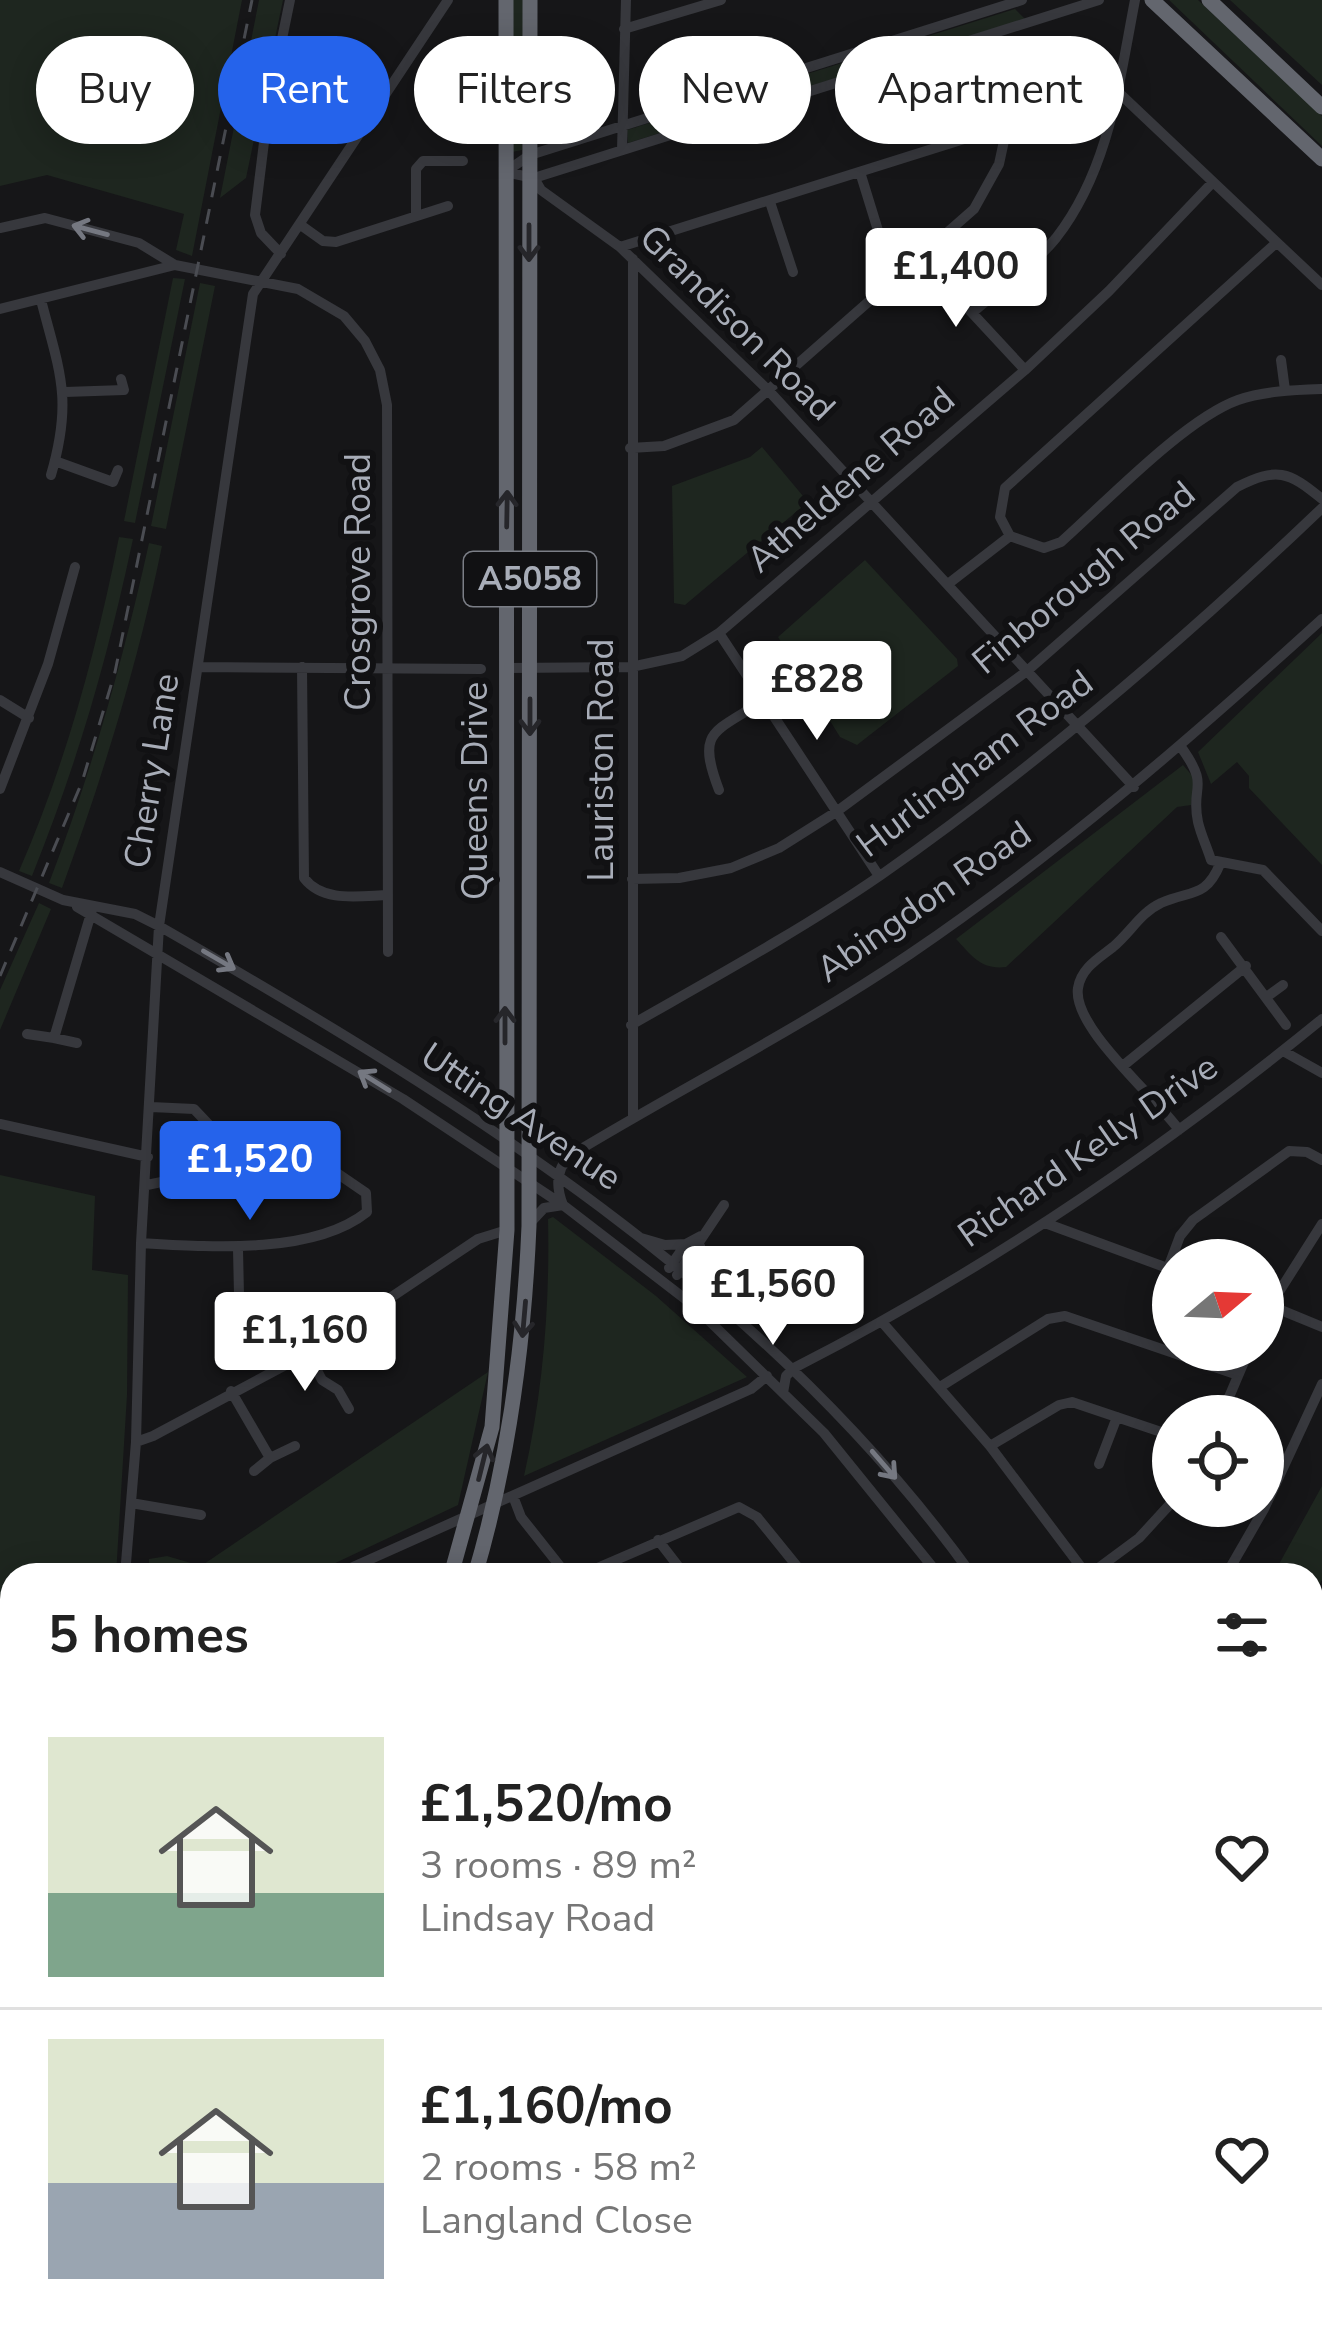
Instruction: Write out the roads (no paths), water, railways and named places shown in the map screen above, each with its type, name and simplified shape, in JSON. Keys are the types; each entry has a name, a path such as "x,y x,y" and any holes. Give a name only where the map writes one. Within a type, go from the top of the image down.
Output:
{"highway":[{"name":"Queens Drive","path":"455,1563 491,1427 507,1231 506,0"},
{"name":"Queens Drive","path":"480,1563 504,1500 525,1319 529,1226 530,0"},
{"path":"1152,0 1322,159"},
{"path":"1209,0 1322,107"}],"street":[{"path":"281,254 261,233 254,214 269,102 290,0"},
{"name":"Cherry Lane","path":"125,1563 136,1442 159,926 254,294 448,0"},
{"path":"622,150 626,0"},
{"path":"624,28 721,0"},
{"path":"505,172 530,155 1019,0 1040,20"},
{"path":"505,172 531,179 1099,0"},
{"path":"1124,59 1135,0"},
{"path":"1124,97 1322,285"},
{"path":"620,248 951,144"},
{"path":"631,448 664,446 734,421 974,209 999,164 1003,144"},
{"path":"972,314 1052,242 1078,207 1105,144"},
{"path":"416,216 416,169 423,161 463,161"},
{"path":"860,172 893,279"},
{"name":"Grandison Road","path":"531,179 633,259 768,390 1134,787"},
{"name":"Atheldene Road","path":"505,668 631,667 682,656 718,633 1025,370 1212,183"},
{"path":"770,202 793,272"},
{"path":"302,226 323,241 336,242 448,206"},
{"path":"0,228 45,218 139,243 175,265"},
{"path":"1276,243 1005,488 1000,517 1010,536 1044,548 1061,542 1205,415 1240,399 1322,389"},
{"name":"Lauriston Road","path":"633,259 633,1118"},
{"path":"922,259 1025,370"},
{"path":"0,308 175,265"},
{"name":"Crosgrove Road","path":"175,265 298,289 344,316 365,340 380,370 388,405 388,952"},
{"path":"41,300 65,392 64,424 51,475"},
{"path":"1281,360 1285,390"},
{"path":"65,392 124,390 121,379"},
{"path":"55,461 113,482 118,470"},
{"name":"Finborough Road","path":"632,879 679,878 731,868 779,848 836,812 1027,670 1237,487 1265,473 1295,476 1322,504"},
{"name":"Hurlingham Road","path":"631,1025 879,876 1080,727 1194,630 1322,504"},
{"path":"948,584 1010,536"},
{"path":"0,789 29,718 75,567"},
{"name":"Abingdon Road","path":"558,1177 571,1155 907,956 1029,869 1181,748 1322,619"},
{"path":"718,633 879,876"},
{"path":"302,667 304,878 325,894 388,895"},
{"path":"199,668 481,669"},
{"path":"0,700 29,718"},
{"path":"719,790 707,760 707,745 714,734 761,702"},
{"path":"1181,748 1201,786 1197,818 1211,860 1263,870 1322,931"},
{"path":"1179,1130 1089,1030 1078,1010 1078,985 1087,967 1125,937 1139,917 1212,884 1220,864"},
{"name":"Utting Avenue","path":"0,872 92,911 159,956 352,1067 563,1205 725,1333 824,1433 930,1563"},
{"path":"54,1039 92,911"},
{"name":"Utting Avenue","path":"92,911 135,914 159,926 350,1037 558,1177 713,1297 794,1368 891,1473 962,1563"},
{"path":"1221,937 1286,1025"},
{"path":"1124,1065 1246,966"},
{"path":"1268,996 1282,985"},
{"name":"Richard Kelly Drive","path":"794,1368 883,1322 1045,1223 1179,1130 1322,1018"},
{"path":"27,1034 77,1043"},
{"path":"1283,1051 1322,1073"},
{"path":"151,1107 194,1109 212,1128"},
{"path":"0,1124 148,1157"},
{"path":"142,1243 238,1249 346,1228 367,1212 365,1193 306,1151 147,1185"},
{"path":"1179,1239 1193,1220 1289,1151 1307,1152 1322,1160"},
{"path":"529,1226 544,1208 563,1205 558,1177"},
{"path":"664,1283 724,1205"},
{"path":"1045,1223 1152,1262"},
{"path":"1284,1281 1322,1224"},
{"path":"136,1442 308,1352 478,1238 507,1231"},
{"path":"638,1237 664,1245 695,1242"},
{"path":"695,1242 713,1297"},
{"path":"238,1249 239,1295"},
{"path":"1284,1315 1322,1327"},
{"path":"940,1387 1048,1319 1065,1316 1238,1375"},
{"path":"883,1322 990,1446 1079,1563"},
{"path":"308,1352 322,1380 338,1390 349,1408"},
{"name":"Richard Kelly Drive","path":"804,1378 818,1358"},
{"path":"784,1393 786,1376 794,1368"},
{"path":"1230,1395 1240,1371"},
{"path":"361,1563 751,1389 767,1376"},
{"path":"1233,1563 1264,1509 1322,1384"},
{"path":"231,1391 270,1457"},
{"path":"990,1446 1072,1402 1152,1429"},
{"path":"1099,1464 1117,1417"},
{"path":"254,1471 270,1457 295,1446"},
{"path":"504,1500 557,1563"},
{"path":"131,1503 201,1515"},
{"path":"607,1563 739,1507 757,1517 794,1563"},
{"path":"1105,1563 1152,1524"},
{"path":"658,1540 676,1563"}],"railway":[{"path":"0,976 82,782 115,672 252,0"}]}
